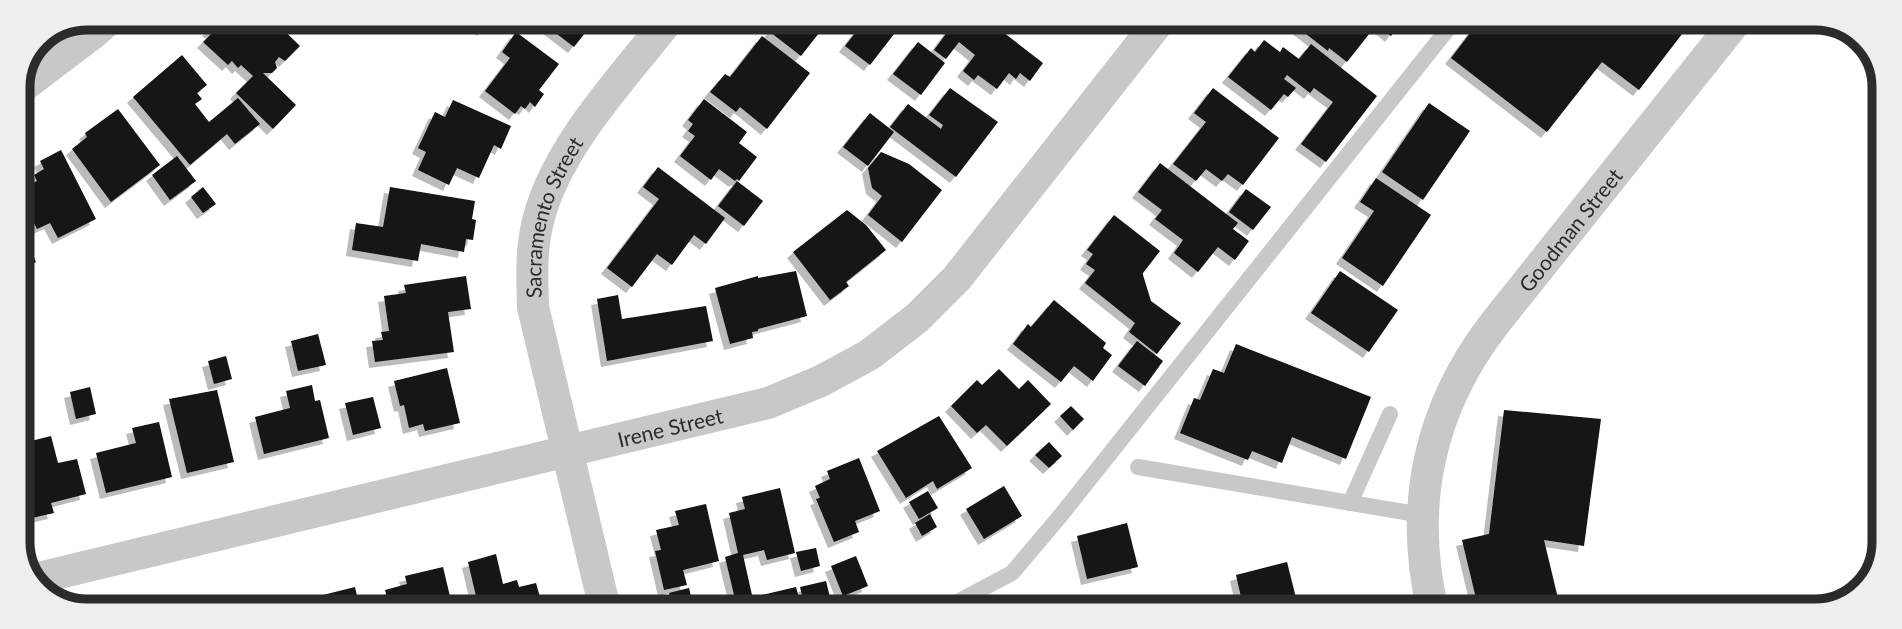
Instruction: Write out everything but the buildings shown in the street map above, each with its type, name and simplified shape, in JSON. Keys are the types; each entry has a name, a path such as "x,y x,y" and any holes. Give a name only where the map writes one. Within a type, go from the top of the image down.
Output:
{"street":[{"path":"31,80 96,30"},
{"name":"Sacramento Street","path":"603,599 533,307 531,264 537,222 550,184 569,148 661,30"},
{"name":"Irene Street","path":"42,577 768,403 821,382 869,355 917,318 957,278 1152,30"},
{"name":"Goodman Street","path":"1430,599 1424,575 1422,515 1426,472 1438,425 1460,376 1485,336 1729,30"}],"lane":[{"path":"963,599 1012,573 1447,30"},
{"path":"1350,503 1390,414"},
{"path":"1138,467 1422,515"}]}
